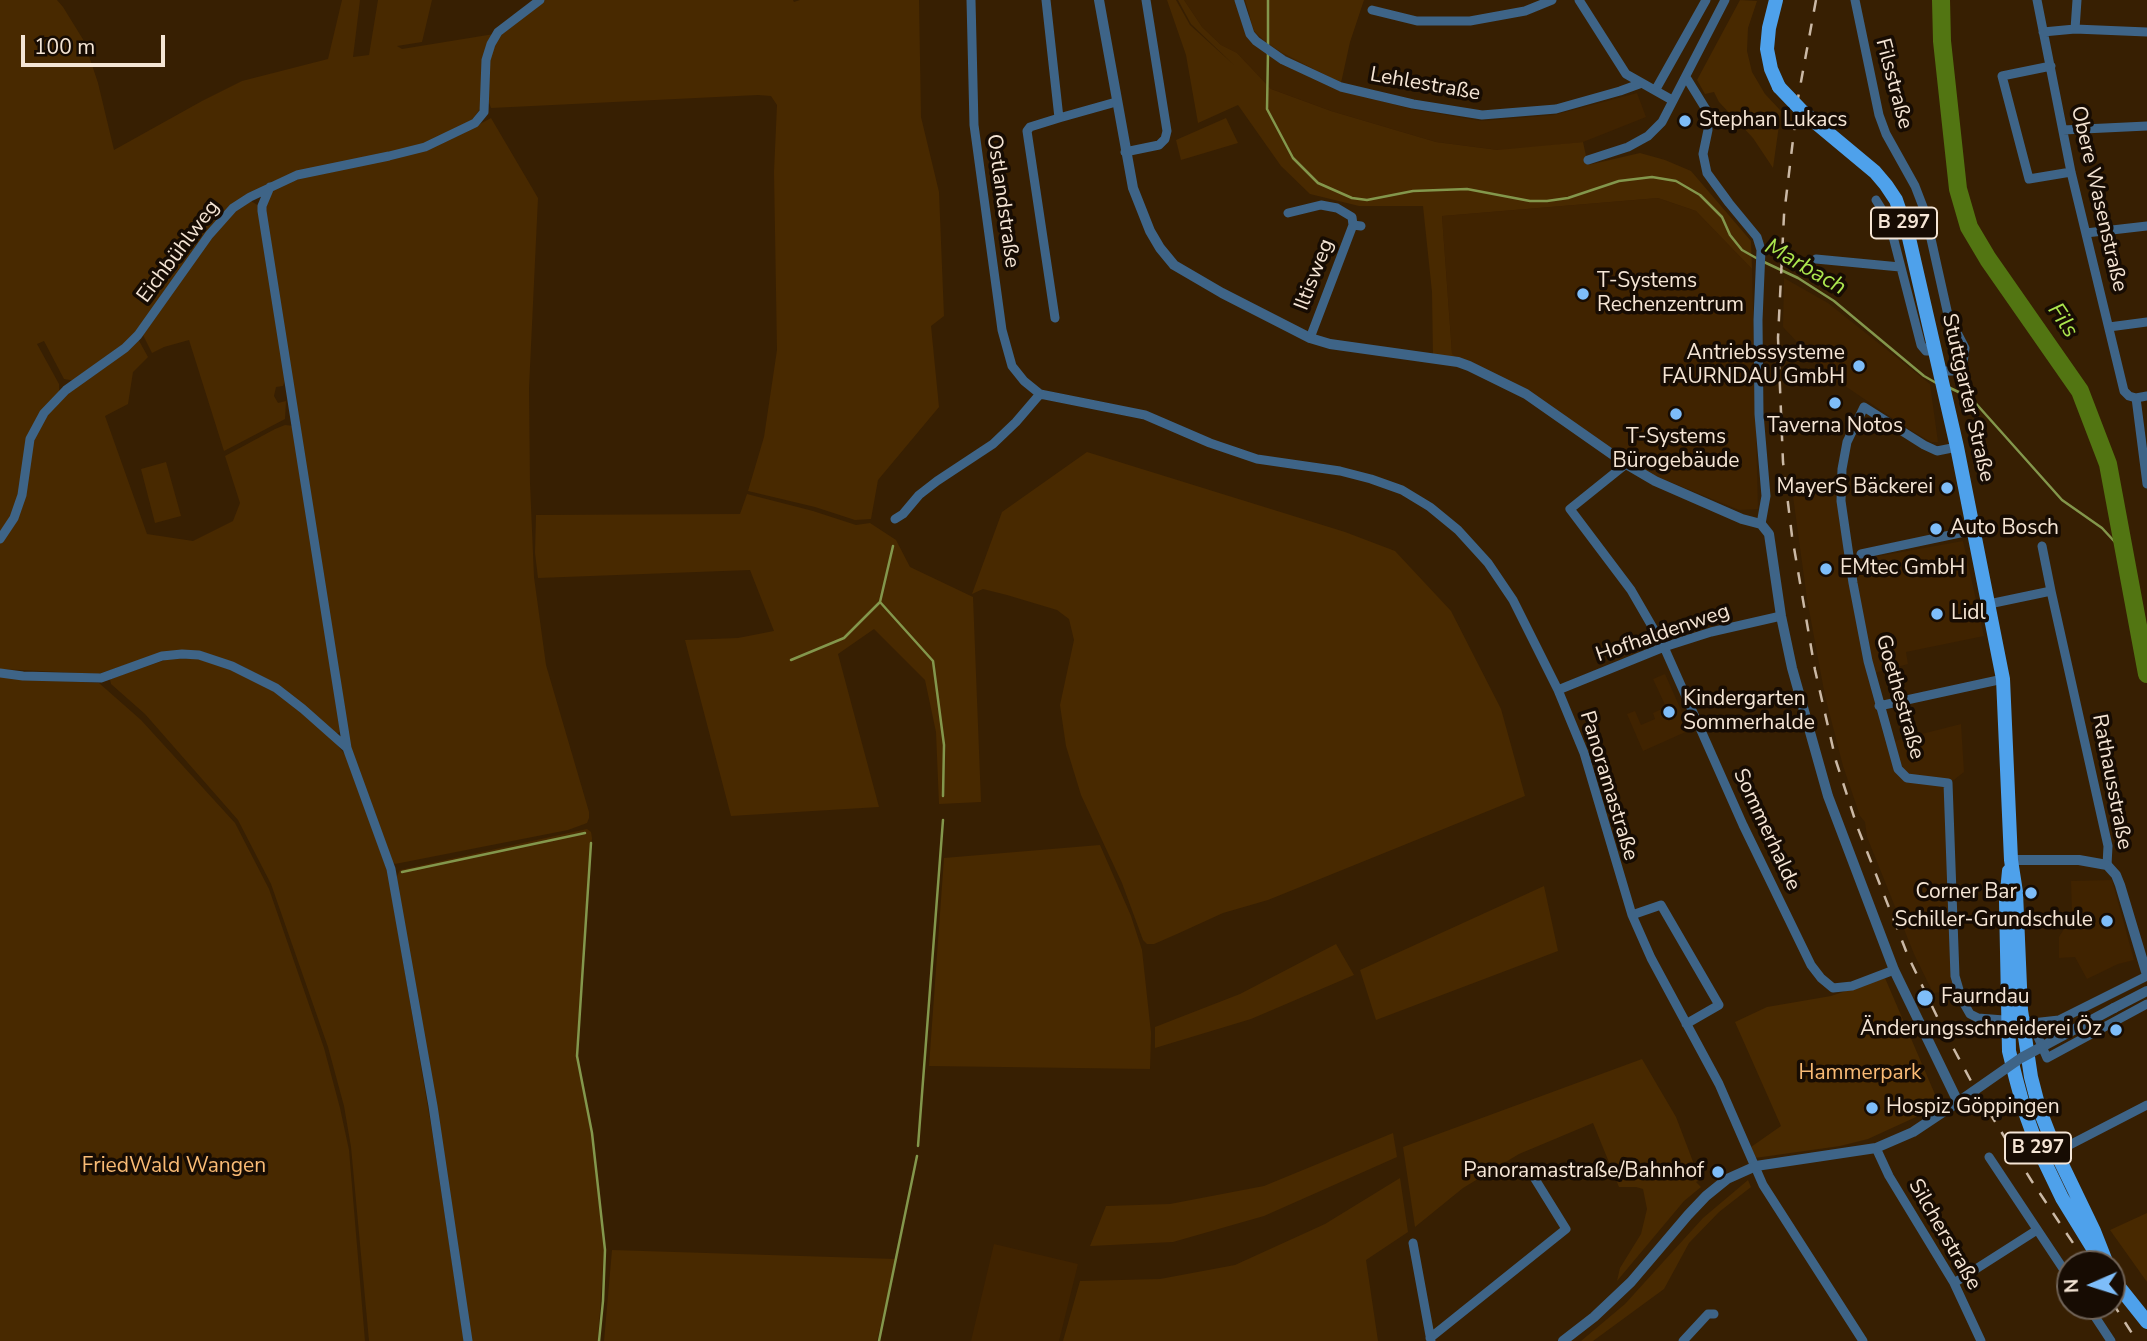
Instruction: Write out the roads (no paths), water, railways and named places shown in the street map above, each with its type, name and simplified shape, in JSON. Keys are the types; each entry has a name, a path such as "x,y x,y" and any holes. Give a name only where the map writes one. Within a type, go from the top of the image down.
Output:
{"main road":[{"name":"Stuttgarter Straße","path":"1776,0 1767,49 1771,69 1780,87 1803,112 1875,172 1896,200 1909,238 1957,447 2003,679 2011,860 2006,902 2028,1065 2039,1108 2061,1149 2100,1250"},
{"name":"Stuttgarter Straße","path":"2021,1020 2009,1051 2025,1112 2038,1148 2062,1198 2096,1250"},
{"path":"2126,1296 2147,1322"}],"street":[{"name":"Eichbühlweg","path":"0,539 18,506 26,474 30,439 44,413 66,390 125,348 138,335 209,235 233,208 297,175 425,147 475,123 484,112 486,60 491,44 498,32 540,0"},
{"name":"Ostlandstraße","path":"971,0 974,125 1005,348 1012,366 1040,394"},
{"path":"1045,0 1059,118"},
{"path":"1099,0 1133,188 1160,248 1174,265 1310,338 1330,344 1446,360 1469,366 1526,394 1626,464 1655,481 1742,519 1761,524 1769,534 1792,668 1828,796 1894,970 1958,1102"},
{"path":"1125,152 1159,145 1165,139 1167,131 1146,0"},
{"name":"Lehlestraße","path":"1239,0 1246,26 1256,41 1283,60 1342,87 1413,104 1482,115 1556,109 1642,83"},
{"path":"1372,10 1417,22 1470,21 1525,12 1552,0"},
{"path":"1578,0 1626,74 1672,100"},
{"path":"1656,89 1706,0"},
{"path":"1588,160 1628,147 1648,136 1662,122 1726,0"},
{"name":"Filsstraße","path":"1855,0 1880,118 1915,186 1925,212 1948,315 1965,348 1962,372 1940,376"},
{"name":"Obere Wasenstraße","path":"2037,0 2071,172 2124,391 2136,398"},
{"path":"2075,29 2077,0"},
{"path":"2043,32 2075,29 2147,32"},
{"path":"2051,66 2002,76 2029,179 2071,172"},
{"path":"1686,77 1707,111 1708,130 1703,154 1707,173 1757,237 1761,250 1759,414 1766,496 1761,524"},
{"path":"1055,318 1027,131 1030,127 1116,102"},
{"path":"2063,130 2147,126"},
{"path":"270,187 262,211 347,748 391,869 433,1106 468,1341"},
{"path":"1876,200 1889,221 1921,345 1926,351 1935,351"},
{"name":"Iltisweg","path":"1288,213 1321,205 1337,208 1352,217 1357,226 1310,338"},
{"path":"2086,233 2147,226"},
{"path":"1816,259 1900,267"},
{"path":"2109,327 2147,322"},
{"path":"895,519 937,481 993,444 1040,394"},
{"name":"Panoramastraße","path":"1040,394 1145,415 1210,443 1257,459 1340,471 1402,490 1430,507 1458,530 1488,563 1513,600 1558,690 1584,753 1632,915 1719,1084 1773,1202 1863,1341"},
{"path":"2147,396 2136,398 2147,484"},
{"name":"Goethestraße","path":"1957,447 1937,451 1930,448 1864,407 1847,442 1842,469 1841,501 1853,583 1879,706 1898,769 1907,778 1948,783 1955,976 1962,1000 1970,1014 1978,1018 2021,1020"},
{"name":"Sommerhalde","path":"1626,464 1570,509 1631,590 1664,647 1743,825 1811,965 1833,988 1852,986 1894,970"},
{"path":"1861,554 1974,530"},
{"name":"Rathausstraße","path":"2042,546 2108,846 2107,865 2120,885 2147,975"},
{"path":"1989,604 2051,592"},
{"name":"Hofhaldenweg","path":"1558,690 1664,647 1710,632 1782,616"},
{"path":"0,673 101,678 162,656 198,655 232,666 276,688 347,748"},
{"path":"1879,706 2003,679"},
{"path":"2011,860 2079,860 2107,865"},
{"path":"1632,915 1661,905 1719,1005 1686,1024"},
{"path":"2021,1020 2059,1020 2147,975"},
{"path":"1563,1341 1594,1317 1631,1282 1706,1196 1727,1179 1756,1166 1876,1148 1894,1141 1927,1124 2021,1058 2147,990"},
{"path":"2021,1020 2047,1058 2147,1004"},
{"path":"2061,1149 2147,1105"},
{"name":"Silcherstraße","path":"1876,1148 1886,1171 1954,1283 1981,1341"},
{"path":"1989,1157 2056,1258"},
{"path":"1413,1243 1430,1339 1566,1229 1535,1178"},
{"path":"1954,1283 2037,1230"},
{"path":"1683,1341 1707,1314 1714,1314"},
{"path":"2097,1320 2111,1341"}],"waterway":[{"name":"Marbach","path":"1268,0 1268,46"},
{"name":"Fils","path":"1941,0 1942,41 1958,189 1969,227 1988,259 2080,391 2108,464 2147,674"},
{"name":"Marbach","path":"1268,52 1267,109 1293,158 1318,183 1352,198 1367,200 1413,191 1467,189 1530,201 1547,201 1568,198 1619,181 1652,177 1676,181 1700,195 1722,217 1730,235 1742,250 1758,259"},
{"name":"Marbach","path":"1764,262 1798,278 1834,301 1924,376 1938,384"},
{"name":"Marbach","path":"1948,387 1971,398 2062,500 2102,528 2126,554"},
{"path":"893,546 880,602 933,661 944,745 943,796"},
{"path":"791,660 844,638 880,602"},
{"path":"918,1146 943,820"},
{"path":"402,872 585,833"},
{"path":"591,843 577,1056 592,1133 605,1250 599,1341"},
{"path":"879,1341 917,1156"}],"railway":[{"path":"1816,0 1798,98 1784,215 1778,338 1783,462 1792,536 1815,670 1836,761 1857,826 1908,956 1978,1094 2078,1250"},
{"path":"2124,1320 2137,1341"}],"place":[{"name":"Stephan Lukacs","path":"1685,121"},
{"name":"T-Systems Rechenzentrum","path":"1583,294"},
{"name":"Antriebssysteme FAURNDAU GmbH","path":"1859,366"},
{"name":"Taverna Notos","path":"1835,403"},
{"name":"T-Systems Bürogebäude","path":"1676,414"},
{"name":"MayerS Bäckerei","path":"1947,488"},
{"name":"Auto Bosch","path":"1936,529"},
{"name":"EMtec GmbH","path":"1826,569"},
{"name":"Lidl","path":"1937,614"},
{"name":"Kindergarten Sommerhalde","path":"1669,712"},
{"name":"Corner Bar","path":"2031,893"},
{"name":"Schiller-Grundschule","path":"2107,921"},
{"name":"Faurndau","path":"1925,998"},
{"name":"Änderungsschneiderei Öz","path":"2116,1030"},
{"name":"Hospiz Göppingen","path":"1872,1108"},
{"name":"Panoramastraße/Bahnhof","path":"1718,1172"}],"park label":[{"name":"Hammerpark","path":"1860,1074"},
{"name":"FriedWald Wangen","path":"174,1167"}]}
